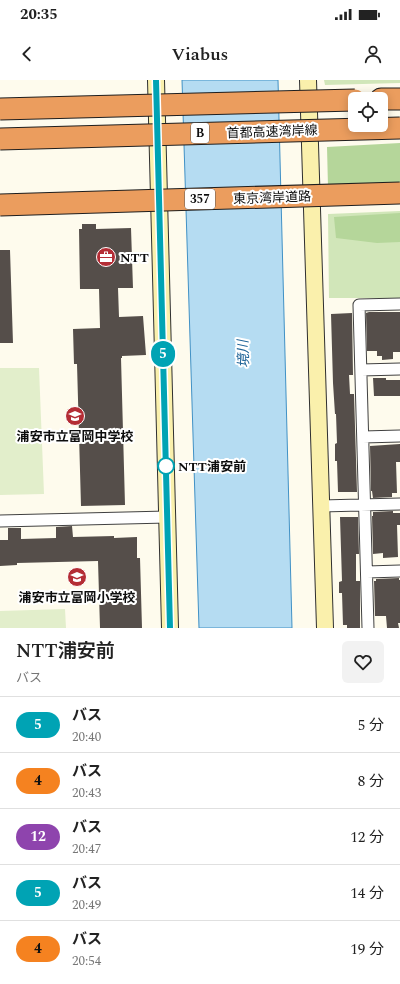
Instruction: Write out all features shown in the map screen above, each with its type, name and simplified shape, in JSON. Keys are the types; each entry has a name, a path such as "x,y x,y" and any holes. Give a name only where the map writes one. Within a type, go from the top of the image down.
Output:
{"highway":[{"path":"388,99 400,98"},
{"name":"B","path":"0,109 348,100"},
{"name":"首都高速湾岸線","path":"0,139 400,128"},
{"name":"東京湾岸道路","path":"0,204 400,193"}],"street":[{"path":"156,80 170,628"},
{"path":"308,80 325,628"},
{"path":"368,628 359,305 400,304"},
{"path":"361,370 400,369"},
{"path":"363,437 400,436"},
{"path":"321,506 400,504"},
{"path":"0,521 168,517"},
{"path":"367,572 400,571"}],"green space":[{"path":"324,80 400,80 400,83 325,85"},
{"path":"400,143 400,183 328,187 327,147"},
{"path":"400,211 400,298 329,298 328,214"},
{"path":"400,213 400,242 377,243 336,238 334,217"},
{"path":"0,368 39,368 44,494 0,495"},
{"path":"65,609 66,628 0,628 0,611"}],"water":[{"name":"境川","path":"182,80 278,80 292,628 199,628"}],"building":[{"path":"82,224 96,224 96,229 131,228 133,288 118,288 119,317 143,316 146,355 122,356 121,358 125,505 81,506 77,364 74,364 73,329 100,328 99,289 80,289 79,229 82,229"},
{"path":"0,250 10,250 13,343 0,343"},
{"path":"400,312 400,352 393,352 393,359 382,360 382,356 377,356 377,351 367,351 366,313"},
{"path":"352,313 353,375 349,375 350,394 354,394 357,492 338,492 337,461 335,461 335,444 337,443 333,383 331,314"},
{"path":"373,378 400,380 400,396 374,396"},
{"path":"400,444 400,462 396,462 397,493 392,493 392,497 373,498 371,491 370,446"},
{"path":"393,511 393,513 400,513 400,525 397,525 398,557 383,558 383,553 373,554 372,516 373,512"},
{"path":"340,517 358,517 359,554 356,554 356,581 360,581 360,628 347,628 347,625 343,625 342,593 339,593 339,582 342,581"},
{"path":"72,526 73,537 137,537 137,558 140,558 142,628 100,628 98,561 17,563 17,565 0,566 0,540 8,540 8,528 21,528 21,539 56,538 56,527"},
{"path":"399,578 399,628 387,628 386,616 375,616 374,581 376,581 376,579"}],"bus line":[{"name":"5","path":"156,80 170,628"}],"place":[{"name":"NTT","path":"106,257"},
{"name":"浦安市立富岡中学校","path":"75,416"},
{"name":"NTT浦安前","path":"166,466"},
{"name":"浦安市立富岡小学校","path":"77,577"}]}
